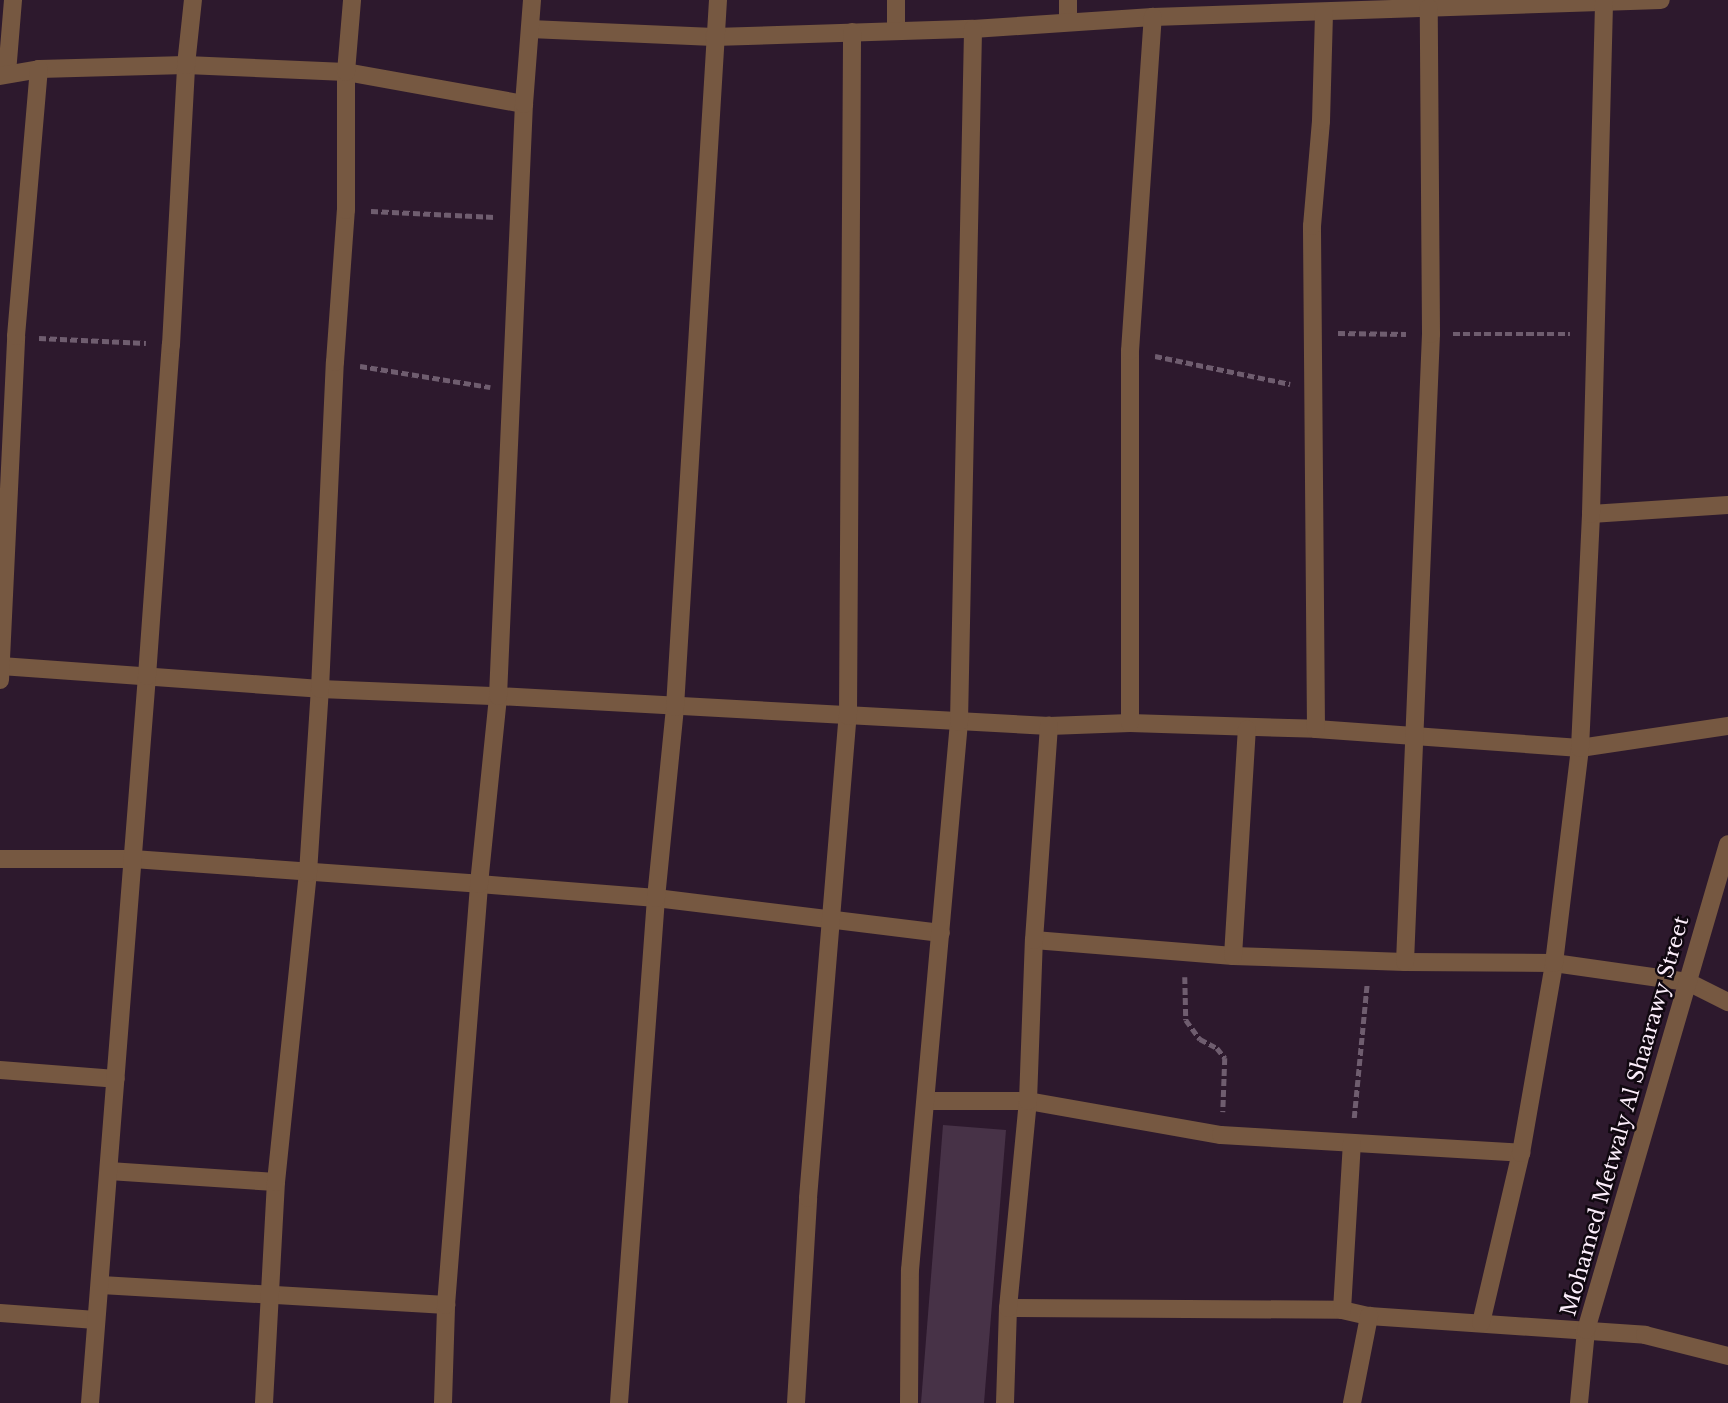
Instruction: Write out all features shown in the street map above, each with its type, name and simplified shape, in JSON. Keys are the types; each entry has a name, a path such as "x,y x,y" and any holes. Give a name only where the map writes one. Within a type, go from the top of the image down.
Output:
{"street":[{"path":"13,0 4,75 39,68 186,65 346,72 524,104"},
{"path":"90,1403 147,676 192,0"},
{"path":"264,1403 276,1182 308,873 320,689 335,362 346,210 346,72 352,0"},
{"path":"443,1403 446,1305 479,884 498,696 524,104 532,0"},
{"path":"619,1403 656,898 675,707 718,0"},
{"path":"896,0 896,31"},
{"path":"1068,0 1068,22"},
{"path":"530,29 715,37 973,29 1153,17 1244,7 1324,12 1402,5 1429,8 1661,0"},
{"path":"1481,1324 1521,1153 1553,963 1580,748 1591,514 1604,4"},
{"path":"1405,962 1431,334 1429,8"},
{"path":"1316,729 1312,226 1321,121 1324,12"},
{"path":"1130,723 1130,351 1153,17"},
{"path":"909,1403 910,1270 959,722 973,29"},
{"path":"796,1403 808,1198 848,716 852,32"},
{"path":"39,68 16,336 1,673 147,676 320,689 1049,726 1130,723 1247,729 1316,729 1580,748 1728,726"},
{"path":"1591,514 1728,505"},
{"path":"1005,1403 1008,1308 1028,1101 1034,940 1049,726"},
{"path":"1233,956 1247,729"},
{"name":"Mohamed Metwaly Al Shaarawy Street","path":"1580,1403 1586,1330 1728,844"},
{"path":"0,859 133,859 479,884 656,898 941,933"},
{"path":"1034,940 1233,956 1405,962 1553,963 1688,982 1728,1002"},
{"path":"0,1070 116,1079"},
{"path":"927,1101 1028,1101 1221,1135 1521,1153"},
{"path":"1342,1310 1352,1143"},
{"path":"109,1171 276,1182"},
{"path":"101,1285 446,1305"},
{"path":"1008,1308 1342,1310 1369,1316 1645,1335 1728,1356"},
{"path":"0,1313 96,1320"},
{"path":"1352,1403 1369,1316"}],"path":[{"path":"346,210 520,218"},
{"path":"1312,332 1596,334"},
{"path":"16,336 171,345"},
{"path":"1130,351 1312,388"},
{"path":"335,362 511,391"},
{"path":"1184,952 1186,1020 1200,1039 1217,1048 1225,1058 1221,1135"},
{"path":"1352,1143 1369,961"}],"building":[{"path":"943,1125 1006,1130 984,1403 921,1403"}]}
